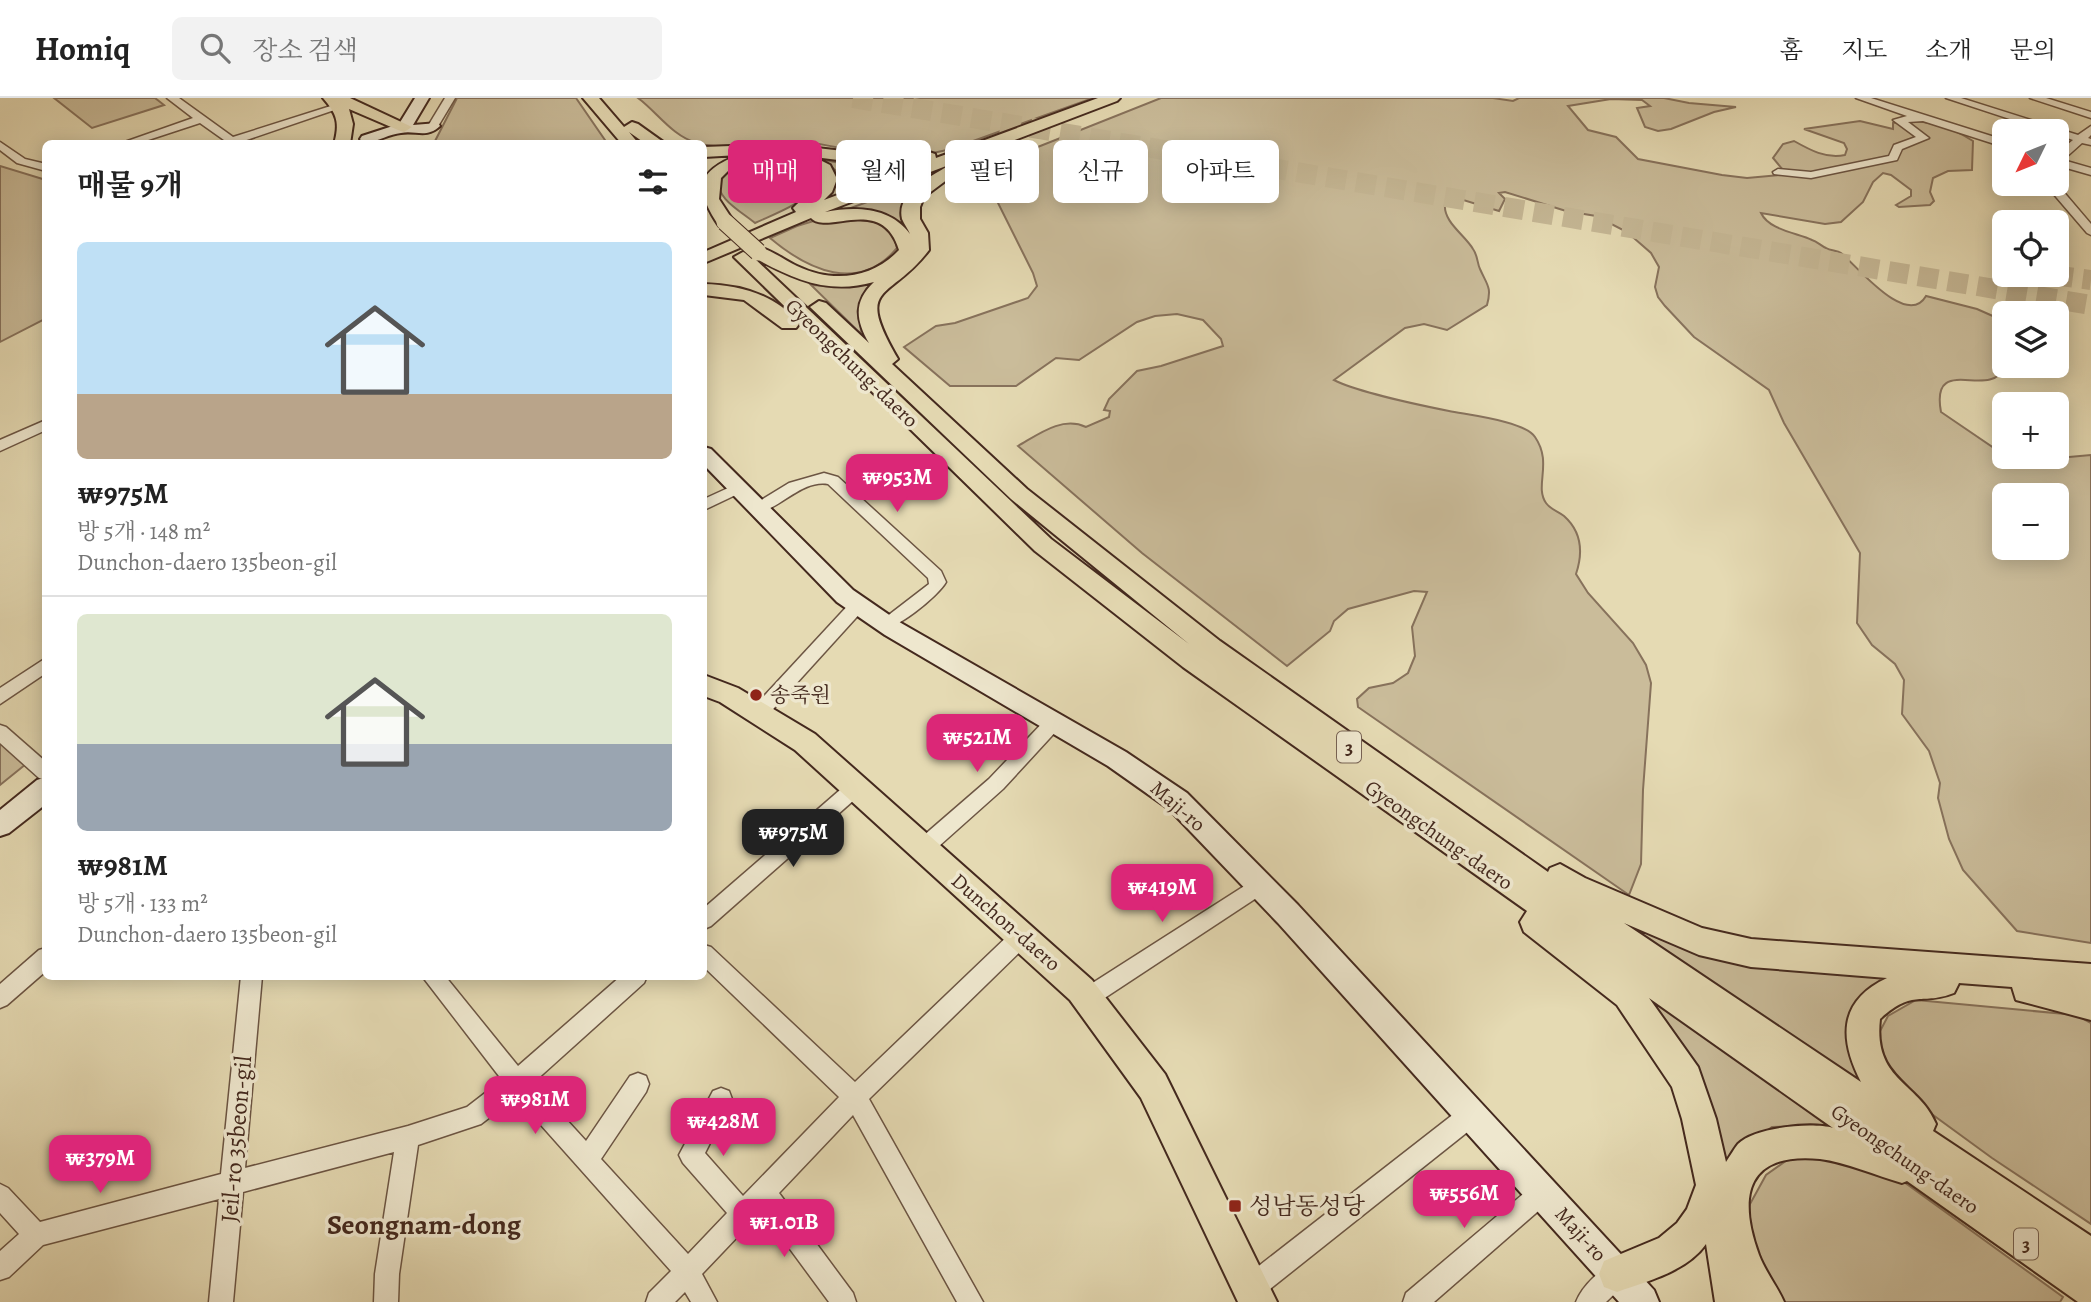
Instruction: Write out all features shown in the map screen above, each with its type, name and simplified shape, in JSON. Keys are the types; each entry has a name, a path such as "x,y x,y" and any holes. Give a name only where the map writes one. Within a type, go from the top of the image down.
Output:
{"main road":[{"path":"582,98 615,140"},
{"path":"591,98 632,135"},
{"path":"607,98 632,135"},
{"path":"754,247 873,187 1112,98"},
{"path":"336,101 404,127"},
{"path":"336,101 348,125 343,140"},
{"path":"707,152 782,149 851,159 906,159 932,157 1025,132"},
{"path":"904,384 871,332 865,314 870,296 883,280 904,267 920,250 919,233 911,219 911,207 917,194 940,176 1025,132"},
{"path":"713,223 710,189 713,177 723,167 739,159 763,155 790,155 810,160 824,168 829,179 824,192 754,247"},
{"path":"707,257 754,247 843,214 867,214 884,219 897,227 906,238 908,251 898,264 881,272 840,282 816,280 794,273 754,247"},
{"name":"Gyeongchung-daero","path":"713,223 754,247 1019,494 1211,648 1974,1191 2091,1289"},
{"name":"Gyeongchung-daero","path":"754,247 901,411 1043,545 1192,660 1317,750 1974,1191 2091,1258"},
{"path":"707,290 728,289 747,293 765,302 862,388 901,411"},
{"path":"1211,648 1574,887 1699,941 1751,953 2091,979"},
{"name":"Dunchon-daero","path":"707,686 729,695 805,742 1022,936 1087,998 1153,1086 1254,1298"},
{"path":"1317,750 1628,995 1686,1079 1699,1119 1714,1185 1734,1302"},
{"path":"1974,1191 1897,1104 1872,1070 1863,1039 1864,1012 1885,993 1919,980 2051,993 2091,1005"},
{"path":"1765,1302 1743,1264 1731,1219 1732,1184 1752,1154 1786,1143 1821,1142 1974,1191"},
{"path":"1617,1274 1661,1257 1682,1245 1697,1226 1714,1185"}],"street":[{"path":"172,98 225,140"},
{"path":"372,140 404,127 422,98"},
{"path":"415,140 433,126 450,98"},
{"path":"1861,98 1992,140"},
{"path":"1951,98 2086,140"},
{"path":"2035,98 2091,115"},
{"path":"232,140 336,101"},
{"path":"1778,172 1811,175 1893,158 1898,147 1924,138 1898,120 1924,118"},
{"path":"136,140 200,119"},
{"path":"348,125 369,140"},
{"path":"404,127 417,131 433,126"},
{"path":"404,127 410,140"},
{"path":"2069,151 2086,140 2091,129"},
{"path":"0,145 20,161 42,167"},
{"path":"2069,164 2091,172"},
{"path":"2062,196 2091,231"},
{"path":"0,446 42,426"},
{"name":"Maji-ro","path":"707,457 845,596 885,624 1117,759 1178,801 1260,885 1642,1302"},
{"path":"758,508 806,482 827,477 833,480 935,575 938,582 935,588 885,624"},
{"path":"707,504 739,488"},
{"path":"759,713 859,605"},
{"path":"0,697 42,667"},
{"path":"922,849 996,784 1054,722"},
{"path":"0,733 42,770"},
{"path":"707,917 855,788"},
{"path":"0,825 42,791"},
{"path":"1087,998 1260,885"},
{"path":"658,1302 855,1097 1022,936"},
{"path":"707,957 855,1097 971,1302"},
{"path":"0,998 42,961"},
{"name":"Jeil-ro 35beon-gil","path":"221,1302 252,980"},
{"path":"438,980 517,1082 687,1271 705,1302"},
{"path":"0,1268 36,1235 408,1137 473,1116 517,1082 633,980"},
{"path":"587,1160 638,1084"},
{"path":"721,1099 691,1155 743,1214"},
{"name":"Dunchon-daero","path":"1254,1298 1472,1114"},
{"path":"386,1302 387,1275 408,1137"},
{"path":"763,1192 844,1302"},
{"path":"1415,1302 1543,1192"},
{"path":"0,1196 36,1235"},
{"path":"1588,1302 1617,1274"}],"shaded area":[{"path":"54,98 155,98 164,105 92,128"},
{"path":"457,98 576,98 605,140 436,140"},
{"path":"638,98 1093,98 976,140 945,140 945,150 931,153 931,140 836,140 836,147 822,144 822,140 728,140 728,147 724,147 707,145 707,140 688,140"},
{"path":"1161,98 1493,98 1513,101 1519,98 1664,98 1736,107 1658,131 1645,127 1637,108 1650,106 1642,100 1611,99 1568,106 1588,130 1616,137 1638,159 1747,178 1781,175 1783,170 1773,158 1783,144 1794,141 1825,155 1845,155 1847,149 1844,143 1804,129 1860,121 1893,129 1893,123 1913,121 1944,127 1973,141 1972,170 1948,171 1933,178 1930,192 1934,201 1930,205 1896,205 1911,196 1911,190 1891,175 1883,173 1873,182 1863,202 1841,222 1825,224 1761,213 1777,227 1838,251 1869,281 1895,300 1907,305 1918,304 1926,296 1977,309 1992,316 1994,378 1952,381 1944,385 1940,394 1941,412 1992,447 1992,469 2069,469 2069,457 2091,455 2091,943 2017,931 1963,870 1949,839 1938,798 1940,783 1929,751 1902,714 1904,680 1895,664 1872,645 1857,623 1860,553 1784,423 1769,390 1694,337 1665,306 1655,287 1659,267 1651,253 1627,232 1596,216 1566,211 1505,192 1499,193 1505,199 1499,211 1457,198 1445,204 1447,217 1476,254 1489,290 1487,305 1447,330 1424,324 1405,328 1334,380 1390,398 1508,423 1529,431 1535,437 1543,456 1543,496 1548,505 1570,522 1578,536 1580,558 1576,574 1588,593 1633,643 1646,665 1651,683 1641,864 1629,895 1358,707 1357,699 1369,688 1393,683 1408,673 1415,656 1412,627 1427,592 1414,591 1348,609 1334,621 1330,631 1287,666 1142,553 1018,446 1059,425 1077,424 1086,427 1109,417 1110,411 1104,410 1109,399 1137,371 1223,346 1221,339 1203,320 1177,314 1155,316 1137,322 1079,360 1056,358 1016,386 950,386 904,347 936,326 955,323 1028,298 1037,286 998,203 1039,203 1039,147 1053,141 1053,203 1148,203 1148,140 1055,140"},
{"path":"824,160 836,162 836,171"},
{"path":"0,166 42,179 42,321 0,342"},
{"path":"727,169 728,201 718,185 718,178"},
{"path":"836,186 836,196 822,200"},
{"path":"730,203 796,203 755,223"},
{"path":"864,203 921,203 910,227 885,216 840,212"},
{"path":"820,219 855,219 877,223 893,236 897,248 882,262 866,270 833,272 801,260 770,238"},
{"path":"881,279 860,312 861,334 811,285 847,287"},
{"path":"0,740 26,764 0,785"},
{"path":"1606,916 1668,940 1890,973 1860,1000 1875,1093"},
{"path":"1632,982 1862,1138 1815,1125 1772,1127 1741,1150 1719,1192"},
{"path":"1916,1000 2076,1015 2091,1023 2091,1224 1992,1158 1918,1104 1887,1066 1878,1035 1888,1016"},
{"path":"1790,1158 1843,1160 1897,1177 2063,1297 2060,1302 1784,1302 1763,1276 1747,1243 1750,1204 1766,1175"}],"tunnel":[{"path":"853,98 2091,305"},
{"path":"2069,277 2091,280"}],"place":[{"name":"송죽원","path":"756,695"},
{"name":"성남동성당","path":"1235,1206"}],"district":[{"name":"Seongnam-dong","path":"424,1224"}]}
